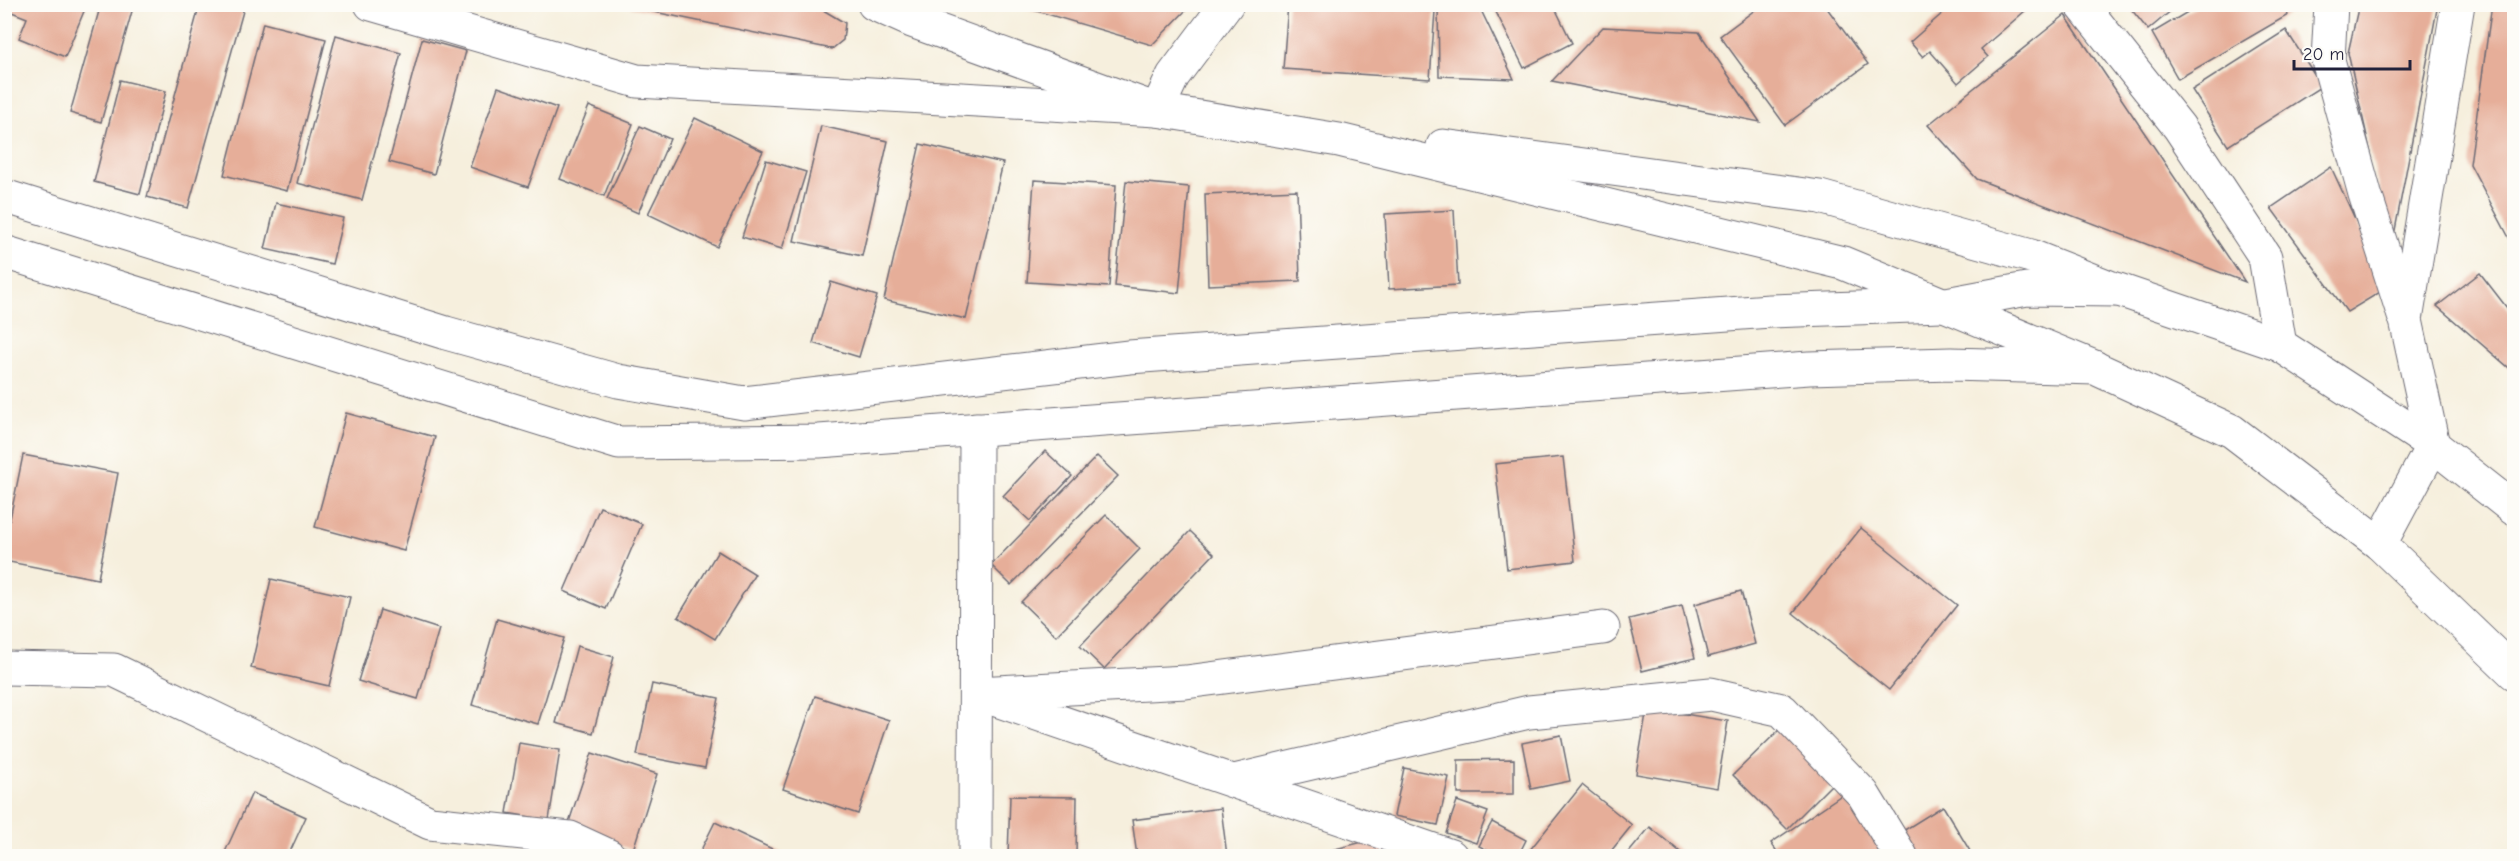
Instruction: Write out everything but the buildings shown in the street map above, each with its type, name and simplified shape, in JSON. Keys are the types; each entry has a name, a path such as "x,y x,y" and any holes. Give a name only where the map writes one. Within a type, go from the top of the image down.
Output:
{"main road":[{"path":"371,4 637,81 1157,110 1339,140 1843,263 2095,368 2232,431 2380,544 2514,673"},
{"path":"874,4 912,21 1157,110"},
{"path":"1157,110 1173,76 1227,4"},
{"path":"2081,4 2179,127 2265,257 2280,345"},
{"path":"2331,4 2328,60 2365,194 2406,320 2433,445 2380,544"},
{"path":"2406,320 2458,4"},
{"path":"1339,140 1442,146 1820,198 2031,256 2119,290 2280,345 2433,445 2514,509"},
{"path":"4,196 480,342 618,381 744,403 1129,357 1770,311 1941,305 2027,289 2119,290"},
{"path":"4,252 619,443 819,441 1809,368 1951,364 2095,368"},
{"path":"975,856 976,429"},
{"path":"976,693 1186,682 1603,628"},
{"path":"4,668 114,670 430,823 570,838 609,856"},
{"path":"976,693 1450,856"},
{"path":"1234,781 1529,712 1711,694 1782,710 1863,794 1901,856"}]}
